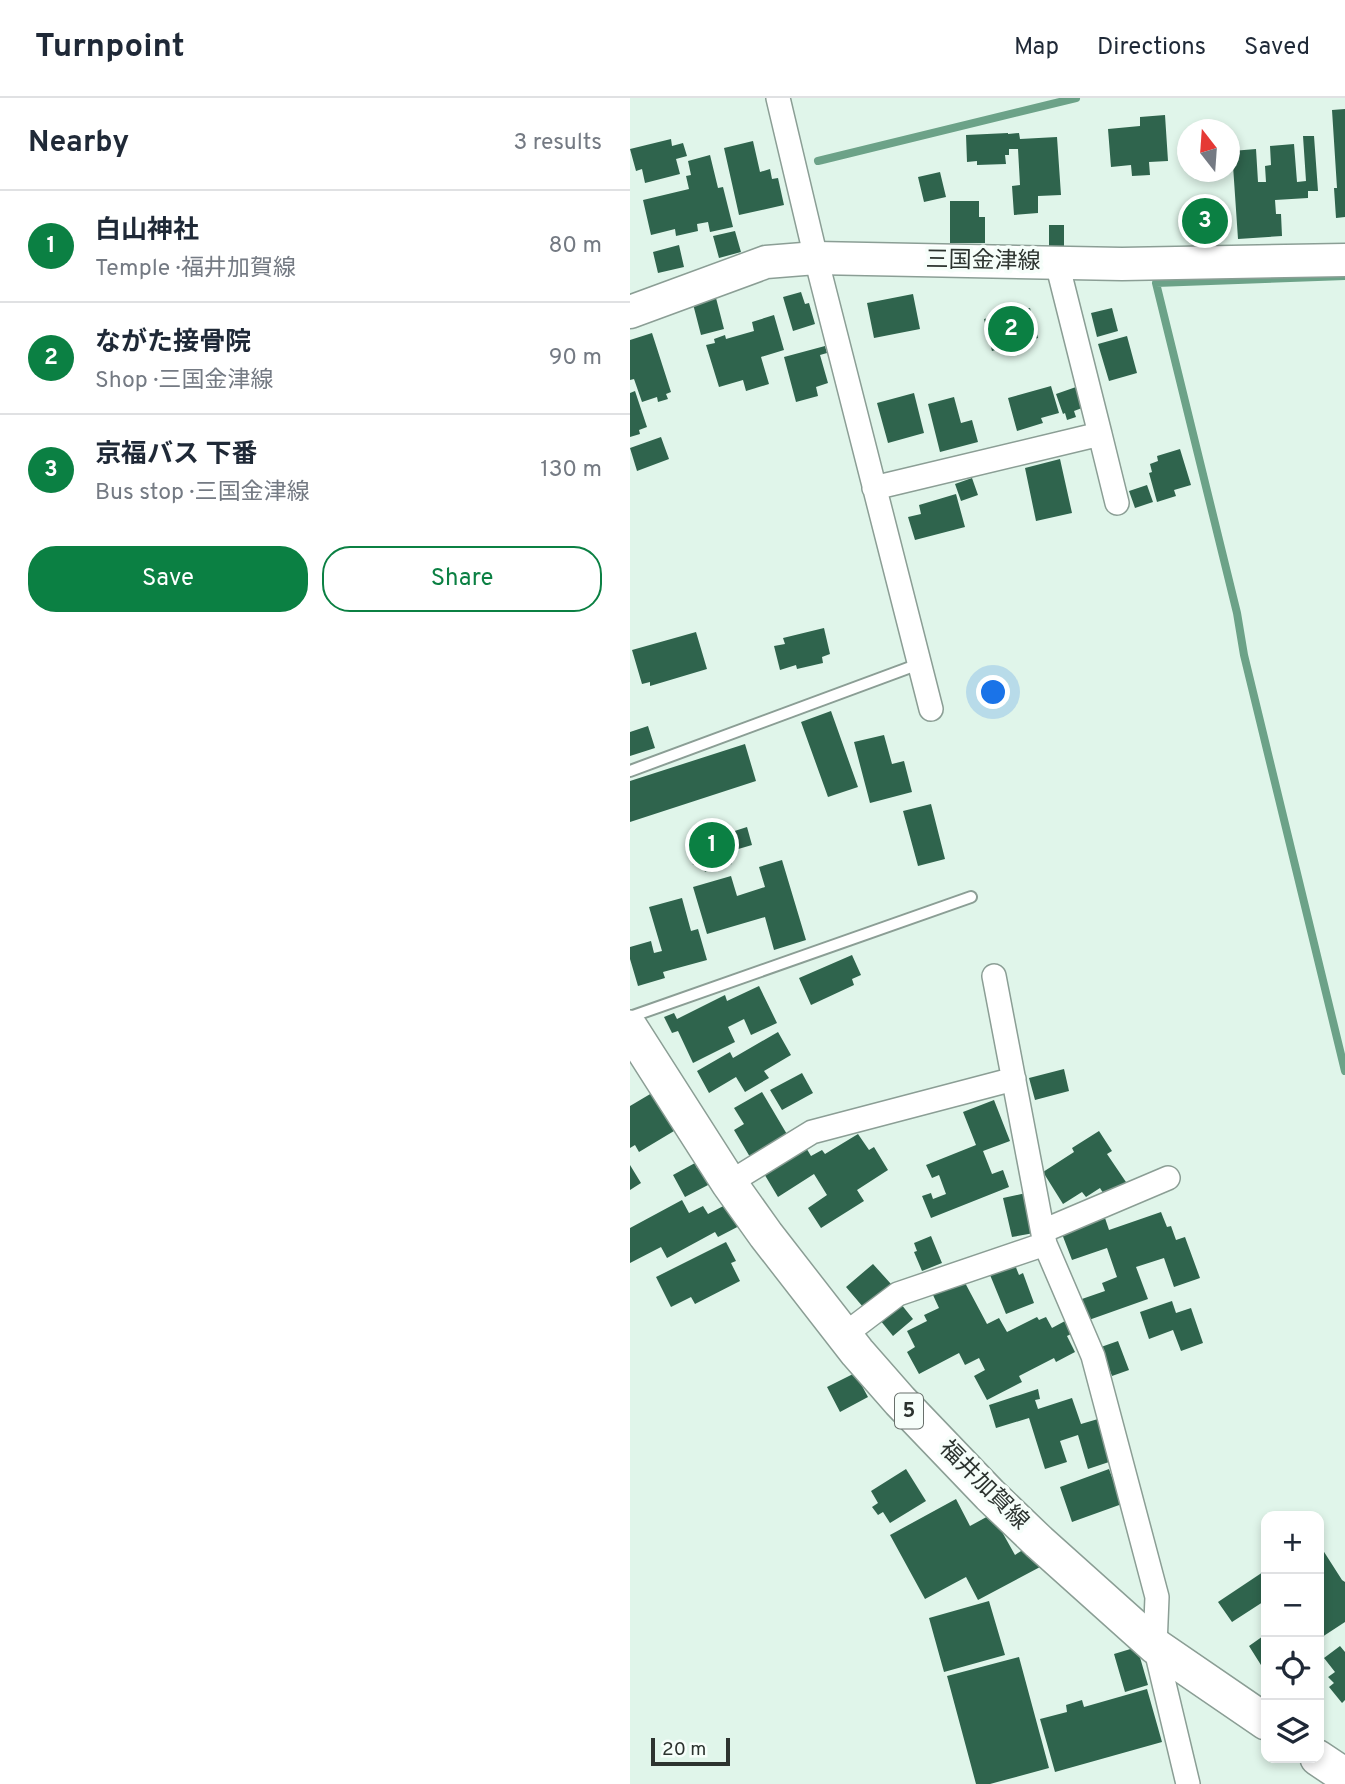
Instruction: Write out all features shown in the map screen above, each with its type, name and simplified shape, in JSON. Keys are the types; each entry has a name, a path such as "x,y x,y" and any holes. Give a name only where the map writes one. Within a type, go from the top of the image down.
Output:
{"main road":[{"name":"三国金津線","path":"630,312 766,262 816,258 1122,264 1345,260"},
{"name":"福井加賀線","path":"630,1028 766,1235 844,1335 900,1401 990,1495 1155,1646 1261,1719"},
{"path":"1324,1762 1345,1776"}],"street":[{"path":"778,98 931,709"},
{"path":"1057,263 1117,503"},
{"path":"874,488 1100,434"},
{"path":"993,976 1044,1238 1093,1356 1157,1597 1155,1646 1188,1784"},
{"path":"729,1182 812,1132 1014,1079"},
{"path":"844,1335 898,1294 1044,1238 1168,1178"}],"lane":[{"path":"630,771 919,664"},
{"path":"630,1017 971,897"}],"building":[{"path":"1345,109 1345,217 1336,218 1334,188 1337,188 1332,110"},
{"path":"1165,115 1168,161 1149,162 1150,175 1132,176 1131,165 1111,167 1108,129 1140,126 1140,117"},
{"path":"1019,133 1020,139 1057,137 1061,195 1038,196 1038,213 1014,215 1012,186 1020,185 1018,149 1009,149 1009,155 1005,155 1006,164 977,165 977,161 967,162 966,135"},
{"path":"1303,136 1314,136 1318,191 1308,191 1308,198 1275,200 1276,214 1281,214 1282,236 1238,239 1234,182 1240,182 1240,150 1256,149 1258,182 1266,182 1265,166 1271,165 1270,146 1294,144 1297,182 1306,181"},
{"path":"671,139 672,146 683,143 687,156 676,159 680,174 645,183 642,169 636,171 630,149"},
{"path":"753,141 760,172 770,169 772,179 778,178 784,205 739,215 724,148"},
{"path":"710,155 718,188 723,187 733,227 710,232 708,222 697,224 698,231 676,236 675,229 651,235 643,200 689,189 686,176 691,175 688,161"},
{"path":"940,172 946,197 924,202 918,177"},
{"path":"950,201 979,201 979,217 985,217 985,243 950,243"},
{"path":"1049,225 1064,225 1064,246 1049,246"},
{"path":"735,231 741,252 719,258 713,236"},
{"path":"679,245 684,267 658,273 653,252"},
{"path":"801,292 805,304 809,303 815,324 793,331 783,297"},
{"path":"913,294 920,329 874,338 867,303"},
{"path":"716,298 724,329 701,335 693,304"},
{"path":"1030,308 1038,338 992,351 984,319"},
{"path":"1112,308 1118,331 1097,337 1091,313"},
{"path":"774,315 784,350 761,357 769,384 746,391 743,380 719,387 706,345 715,343 714,339 725,335 726,339 754,331 752,322"},
{"path":"652,333 671,392 666,394 668,399 658,402 657,397 642,402 634,379 630,380 630,340"},
{"path":"1127,336 1137,373 1109,381 1098,344"},
{"path":"825,346 827,353 820,355 828,383 816,387 818,396 796,402 784,357"},
{"path":"1051,386 1059,413 1041,418 1043,423 1017,431 1008,398"},
{"path":"1076,387 1082,408 1074,411 1076,417 1067,420 1056,394"},
{"path":"635,391 647,427 639,430 640,434 630,437 630,393"},
{"path":"914,393 924,433 888,443 877,403"},
{"path":"954,397 961,423 972,420 978,442 940,452 928,404"},
{"path":"661,437 669,459 637,471 630,448"},
{"path":"1180,449 1191,485 1174,490 1176,496 1157,502 1149,473 1152,472 1150,464 1158,461 1157,456"},
{"path":"1060,459 1072,513 1036,521 1025,468"},
{"path":"972,478 978,495 961,501 955,484"},
{"path":"1147,485 1153,502 1135,508 1129,491"},
{"path":"956,494 965,527 915,540 908,517 921,514 919,505"},
{"path":"824,628 830,654 822,657 823,663 797,669 796,665 780,670 774,646 785,644 783,638"},
{"path":"696,632 707,669 650,686 650,682 642,684 632,650"},
{"path":"831,711 858,787 828,797 801,722"},
{"path":"648,726 655,748 630,756 630,732"},
{"path":"884,735 892,764 904,761 912,792 870,803 854,742"},
{"path":"745,744 756,781 630,822 630,781"},
{"path":"931,804 945,859 918,866 903,811"},
{"path":"719,827 722,835 747,827 752,845 728,852 732,864 705,872 702,862 693,865 688,845 695,843 693,835"},
{"path":"782,860 806,940 774,950 765,917 707,934 693,887 731,876 737,896 765,887 759,867"},
{"path":"682,898 691,931 698,929 707,960 663,972 665,978 638,986 630,959 630,947 651,941 654,953 662,951 649,907"},
{"path":"852,955 861,975 852,979 854,985 811,1005 799,978"},
{"path":"759,986 777,1023 751,1035 744,1019 728,1027 735,1042 693,1063 678,1031 672,1033 664,1017 674,1013 677,1019 725,995 727,1001"},
{"path":"778,1032 791,1055 764,1071 769,1078 745,1092 736,1077 709,1093 697,1071 730,1052 733,1058"},
{"path":"1064,1069 1069,1091 1035,1100 1029,1078"},
{"path":"802,1073 813,1093 782,1110 770,1090"},
{"path":"657,1090 679,1128 639,1152 635,1145 630,1148 630,1106"},
{"path":"762,1092 788,1136 750,1157 734,1130 744,1124 734,1108"},
{"path":"994,1100 1010,1141 983,1151 992,1174 1003,1170 1009,1187 931,1218 922,1196 931,1193 933,1199 946,1194 939,1175 932,1178 926,1165 976,1145 963,1112"},
{"path":"1099,1131 1112,1151 1107,1154 1126,1182 1105,1196 1100,1188 1086,1197 1082,1192 1063,1204 1043,1172 1074,1152 1072,1148"},
{"path":"858,1134 869,1150 874,1147 888,1170 857,1190 864,1201 821,1228 808,1208 827,1195 814,1174 778,1197 763,1172 805,1146 811,1156 822,1150 825,1154"},
{"path":"695,1163 697,1168 701,1166 710,1184 685,1197 673,1175"},
{"path":"630,1165 641,1183 630,1190"},
{"path":"1026,1193 1034,1233 1012,1237 1003,1198"},
{"path":"682,1200 689,1213 703,1206 708,1214 733,1201 745,1223 718,1237 715,1232 667,1258 661,1247 630,1263 630,1228"},
{"path":"1161,1212 1167,1227 1171,1226 1176,1240 1185,1237 1200,1278 1174,1287 1164,1258 1136,1267 1148,1299 1086,1321 1079,1300 1105,1291 1102,1283 1117,1277 1107,1248 1072,1260 1062,1234 1105,1218 1109,1230"},
{"path":"931,1236 942,1263 922,1271 914,1252 917,1251 914,1243"},
{"path":"726,1242 736,1261 731,1263 740,1281 695,1304 691,1297 671,1307 656,1277"},
{"path":"1013,1260 1019,1275 1023,1273 1034,1303 1006,1314 988,1270"},
{"path":"873,1264 891,1284 863,1307 846,1287"},
{"path":"963,1279 987,1324 999,1318 1007,1332 1037,1317 1039,1320 1046,1317 1052,1328 1065,1321 1071,1334 1067,1336 1075,1352 1056,1362 1054,1358 1019,1376 1022,1382 987,1400 974,1376 985,1370 979,1358 965,1365 959,1353 919,1374 907,1352 915,1347 907,1331 927,1321 924,1315 939,1308 933,1295"},
{"path":"1172,1301 1176,1313 1191,1308 1203,1343 1181,1351 1173,1330 1149,1339 1140,1312"},
{"path":"901,1304 913,1319 893,1336 880,1320"},
{"path":"1118,1341 1129,1370 1112,1376 1101,1347"},
{"path":"855,1373 868,1397 840,1412 827,1387"},
{"path":"1038,1389 1040,1399 1035,1400 1038,1409 1072,1398 1081,1424 1098,1419 1112,1461 1088,1469 1078,1435 1060,1441 1067,1462 1045,1469 1029,1418 996,1428 989,1405"},
{"path":"906,1469 926,1501 890,1523 883,1512 878,1515 872,1507 878,1503 871,1491"},
{"path":"1109,1469 1122,1504 1072,1522 1060,1487"},
{"path":"956,1499 970,1526 992,1514 1015,1555 1029,1546 1040,1567 978,1600 966,1577 925,1599 890,1535"},
{"path":"1324,1552 1345,1582 1345,1622 1324,1636"},
{"path":"1261,1573 1261,1603 1232,1622 1218,1602"},
{"path":"989,1601 1005,1655 944,1672 929,1618"},
{"path":"1261,1638 1261,1665 1249,1646"},
{"path":"1340,1646 1345,1652 1345,1700 1342,1703 1329,1687 1334,1683 1328,1677 1335,1672 1324,1658"},
{"path":"1137,1647 1148,1685 1125,1692 1114,1654"},
{"path":"1019,1657 1049,1768 990,1784 976,1784 947,1676"},
{"path":"1147,1689 1162,1742 1055,1772 1040,1719 1067,1712 1066,1705 1082,1700 1084,1707"}],"waterway":[{"path":"818,161 1076,98"},
{"path":"1345,276 1156,283 1345,1071"}],"place":[{"name":"京福バス 下番","path":"1205,221"},
{"name":"ながた接骨院","path":"1011,329"},
{"name":"白山神社","path":"712,845"}]}
